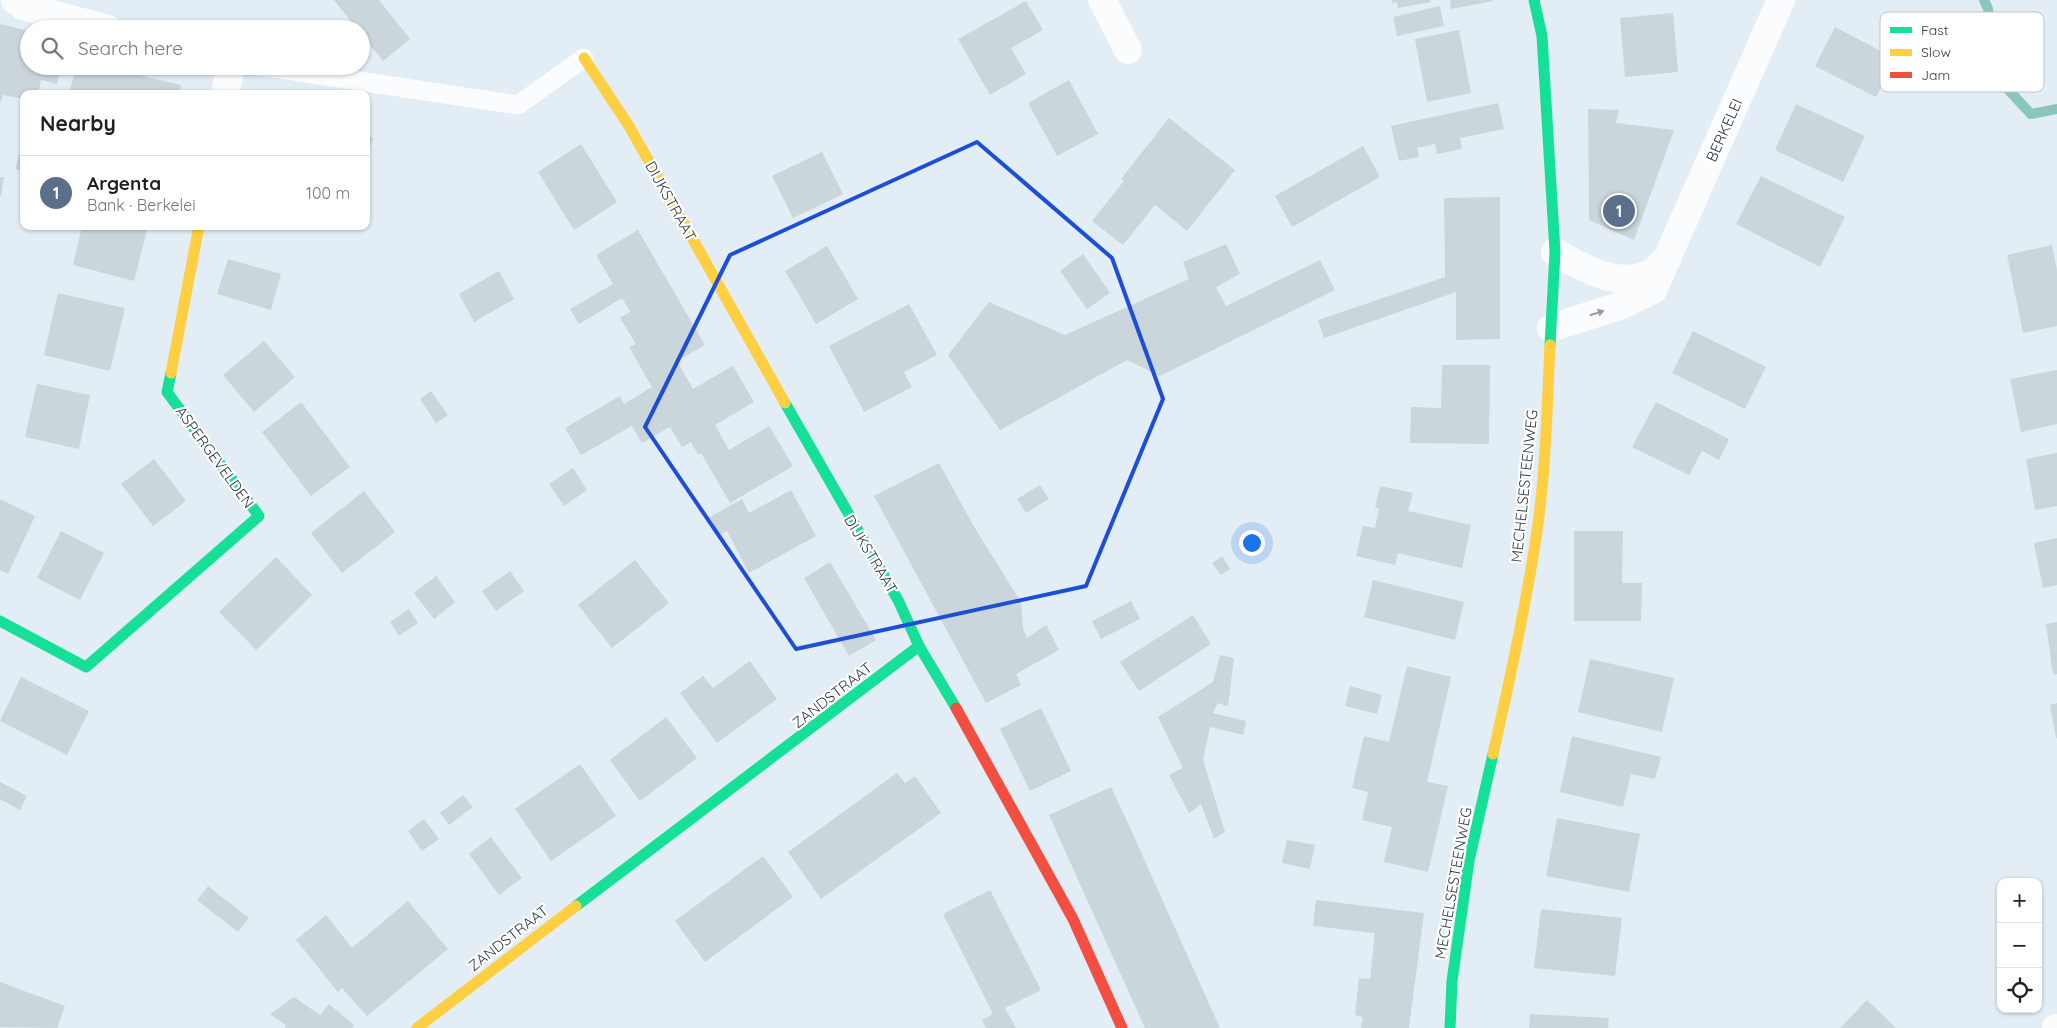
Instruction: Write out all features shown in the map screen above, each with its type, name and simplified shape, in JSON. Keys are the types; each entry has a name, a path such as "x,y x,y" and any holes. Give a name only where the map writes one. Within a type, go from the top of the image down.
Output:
{"street":[{"path":"16,0 23,6 75,20"},
{"path":"1102,0 1128,50"},
{"name":"MECHELSESTEENWEG","path":"1450,1028 1452,981 1469,861 1518,646 1538,529 1545,444 1555,252 1542,36 1534,0"},
{"name":"BERKELEI","path":"1551,328 1622,305 1653,290 1781,0"},
{"name":"DIJKSTRAAT","path":"584,58 629,126 840,502 898,600 918,646"},
{"path":"227,90 229,75"},
{"name":"ASPERGEVELDEN","path":"0,621 86,667 259,516 167,392 198,230"},
{"name":"BERKELEI","path":"1555,252 1589,271 1619,280 1650,274 1668,259"},
{"path":"918,646 966,726 1073,919 1122,1028"},
{"name":"ZANDSTRAAT","path":"417,1028 538,933 810,732 918,646"}],"lane":[{"name":"DIJKSTRAAT","path":"320,75 518,105 584,58"}],"highlighted area":[{"path":"977,142 1112,258 1163,399 1086,586 796,649 645,427 730,255"}],"building":[{"path":"334,0 379,0 410,39 383,61 370,45 370,20 350,20"},
{"path":"1392,0 1430,0 1431,2 1398,8 1397,2 1392,3"},
{"path":"1450,0 1493,0 1493,1 1451,9"},
{"path":"1026,1 1043,30 1011,48 1026,74 990,95 958,39"},
{"path":"1440,6 1444,26 1397,36 1393,17"},
{"path":"1673,13 1678,72 1625,77 1620,18"},
{"path":"0,24 20,29 20,75 59,75 57,84 41,80 39,90 20,90 20,98 3,95 0,104"},
{"path":"1835,27 1880,51 1880,89 1876,97 1815,66"},
{"path":"1459,30 1471,93 1427,102 1415,39"},
{"path":"74,75 137,75 181,85 180,90 70,90"},
{"path":"1069,80 1098,134 1057,156 1028,103"},
{"path":"1498,103 1504,129 1460,138 1462,149 1437,154 1435,144 1417,148 1419,157 1399,161 1391,126"},
{"path":"1796,104 1865,136 1843,182 1775,150"},
{"path":"1588,109 1619,110 1616,123 1674,130 1634,240 1589,220"},
{"path":"1169,118 1235,170 1187,231 1155,205 1123,245 1092,221 1124,181 1121,179"},
{"path":"581,144 617,202 574,230 538,172"},
{"path":"1363,146 1380,177 1292,227 1275,196"},
{"path":"20,152 20,171 15,169"},
{"path":"822,152 843,194 793,218 772,176"},
{"path":"1761,176 1845,217 1820,267 1736,224"},
{"path":"0,177 4,177 1,196 0,196"},
{"path":"1500,197 1500,339 1456,340 1456,292 1324,338 1318,320 1445,277 1444,198"},
{"path":"81,230 147,230 134,281 73,265"},
{"path":"638,230 705,345 677,361 693,389 733,366 754,402 715,425 729,450 769,426 793,466 730,503 701,453 698,455 691,442 682,447 670,427 642,443 632,426 581,455 565,428 620,396 624,404 652,387 629,347 636,344 620,318 630,312 622,298 579,324 570,309 613,284 596,255"},
{"path":"1226,244 1240,274 1216,287 1226,306 1320,260 1335,290 1160,376 1127,360 1000,430 948,355 989,302 1065,335 1189,279 1183,262"},
{"path":"2052,245 2057,270 2057,326 2023,333 2007,255"},
{"path":"827,246 858,299 816,324 785,271"},
{"path":"1083,254 1110,293 1087,309 1060,271"},
{"path":"228,259 281,274 271,310 217,294"},
{"path":"499,271 514,299 474,322 459,294"},
{"path":"58,293 125,308 110,371 44,355"},
{"path":"909,304 937,355 904,372 912,387 864,412 829,346"},
{"path":"1693,331 1766,367 1745,409 1672,373"},
{"path":"264,341 295,377 254,412 223,375"},
{"path":"1442,365 1490,365 1489,444 1410,443 1411,407 1441,408"},
{"path":"2057,370 2057,424 2021,432 2010,379"},
{"path":"37,384 90,395 79,449 25,437"},
{"path":"431,391 448,415 436,423 420,399"},
{"path":"301,402 350,467 311,496 262,432"},
{"path":"1656,402 1729,439 1719,460 1702,451 1689,475 1632,447"},
{"path":"2057,453 2057,506 2035,510 2026,459"},
{"path":"154,459 186,501 153,526 121,484"},
{"path":"939,463 973,525 1021,602 1023,629 1027,638 1046,625 1059,650 1016,674 1021,685 986,703 874,496"},
{"path":"573,468 587,490 564,506 549,484"},
{"path":"1040,485 1049,499 1026,513 1017,499"},
{"path":"1380,486 1413,493 1408,511 1471,525 1462,568 1398,553 1395,565 1356,556 1363,526 1375,528 1379,508 1375,508"},
{"path":"791,490 816,536 749,573 727,531 719,535 710,517 742,499 749,513"},
{"path":"364,491 395,532 342,573 311,533"},
{"path":"0,499 35,516 8,574 0,570"},
{"path":"61,531 104,553 80,600 37,578"},
{"path":"1574,531 1623,531 1622,583 1642,583 1641,621 1574,621"},
{"path":"2057,538 2057,585 2043,588 2034,543"},
{"path":"1222,556 1230,569 1221,575 1212,563"},
{"path":"276,557 312,595 256,650 219,612"},
{"path":"635,560 669,603 612,648 578,605"},
{"path":"830,562 876,640 849,656 804,578"},
{"path":"510,571 524,591 496,611 482,591"},
{"path":"436,576 455,602 434,619 414,593"},
{"path":"1373,580 1464,602 1455,640 1364,617"},
{"path":"1131,601 1140,619 1101,639 1092,621"},
{"path":"409,609 418,623 399,636 390,622"},
{"path":"1193,615 1211,644 1139,691 1120,662"},
{"path":"2057,622 2057,674 2053,675 2046,624"},
{"path":"1220,655 1234,658 1228,706 1218,703 1213,713 1246,721 1243,735 1210,727 1203,760 1225,832 1214,839 1201,804 1189,813 1169,775 1183,768 1158,717 1213,682"},
{"path":"1590,659 1674,678 1662,732 1578,712"},
{"path":"750,661 777,699 717,743 680,693 703,676 713,688"},
{"path":"1407,666 1451,677 1427,782 1448,786 1428,872 1384,862 1392,827 1362,820 1368,792 1352,788 1364,736 1389,742"},
{"path":"21,677 89,711 67,755 0,721"},
{"path":"1350,686 1382,695 1377,714 1345,706"},
{"path":"2057,703 2057,738 2056,738 2050,705"},
{"path":"1041,708 1071,771 1030,791 1000,729"},
{"path":"666,717 697,758 640,801 610,760"},
{"path":"1572,736 1661,757 1655,779 1631,774 1623,807 1560,792"},
{"path":"580,764 616,816 551,861 515,809"},
{"path":"897,773 905,783 915,776 941,813 821,899 788,852"},
{"path":"0,782 27,796 20,810 0,799"},
{"path":"1111,787 1220,1028 1145,1028 1092,911 1049,815"},
{"path":"463,795 473,807 449,825 440,813"},
{"path":"1557,818 1640,834 1629,892 1546,876"},
{"path":"424,819 439,839 422,851 408,831"},
{"path":"491,837 522,878 499,895 469,854"},
{"path":"1287,840 1315,845 1310,869 1282,863"},
{"path":"763,856 793,897 705,962 675,921"},
{"path":"208,886 249,918 238,932 197,900"},
{"path":"990,890 1041,990 1005,1008 1016,1028 986,1028 982,1020 993,1014 943,914"},
{"path":"1316,900 1424,913 1409,1028 1361,1028 1363,1017 1355,1015 1359,978 1370,979 1375,933 1313,926"},
{"path":"408,901 448,949 367,1016 342,988 338,992 296,940 326,915 352,948"},
{"path":"1541,909 1622,918 1615,976 1534,968"},
{"path":"0,982 65,1006 57,1028 0,1027"},
{"path":"294,997 320,1015 329,1004 354,1025 352,1028 285,1028 286,1025 270,1014"},
{"path":"1867,1000 1896,1028 1840,1028"},
{"path":"1530,1014 1609,1018 1608,1028 1529,1028"}],"waterway":[{"path":"1984,0 1989,12"},
{"path":"2010,92 2031,114 2057,109"}],"traffic: fast":[{"path":"1534,0 1542,36 1555,252 1550,345"},
{"path":"0,621 86,667 259,516 167,392 171,373"},
{"path":"785,403 898,600 919,646 956,708"},
{"path":"576,906 919,646"},
{"path":"1450,1028 1452,981 1469,861 1493,754"}],"traffic: slow":[{"path":"584,58 629,126 785,403"},
{"path":"171,373 198,230"},
{"path":"1493,754 1517,643 1537,531 1544,461 1550,345"},
{"path":"417,1028 576,906"}],"traffic: jam":[{"path":"956,708 1073,919 1122,1028"}],"place":[{"name":"Argenta","path":"1619,211"}]}
